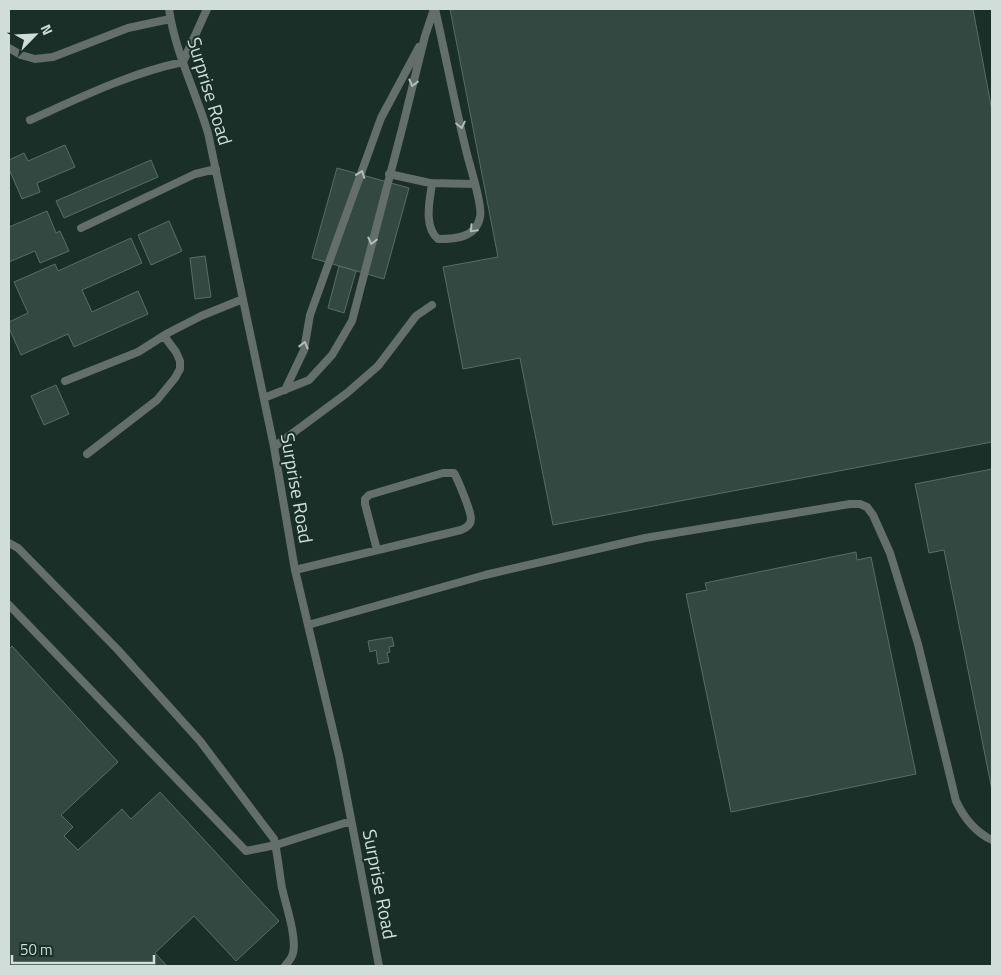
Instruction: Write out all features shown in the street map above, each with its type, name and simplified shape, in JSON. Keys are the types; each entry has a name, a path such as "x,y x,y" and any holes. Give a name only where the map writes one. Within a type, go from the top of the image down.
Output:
{"lane":[{"name":"Surprise Road","path":"169,9 170,19 183,62 206,124 216,169 274,447 295,570 339,756 379,966"},
{"path":"30,120 150,70 183,62 206,9"},
{"path":"264,398 309,380 332,355 352,321 425,36 435,9"},
{"path":"432,183 429,208 430,225 434,236 438,239 463,238 477,227 481,216 435,9"},
{"path":"9,48 21,55 35,58 54,56 128,28 170,19"},
{"path":"286,390 304,350 310,315 381,118 425,36"},
{"path":"81,228 187,177 216,169"},
{"path":"390,174 432,183 474,184"},
{"path":"65,381 138,352 201,316 243,300"},
{"path":"274,447 347,393 378,366 416,316 432,305"},
{"path":"87,454 157,400 175,378 180,368 180,361 164,336"},
{"path":"295,570 461,530 466,528 470,522 470,515 458,480 454,474 443,473 369,495 365,499 365,504 377,550"},
{"path":"308,625 486,574 644,538 850,504 860,504 867,507 873,515 890,553 918,644 956,801 971,825 992,840"},
{"path":"9,544 18,548 118,650 200,740 274,839 294,946 293,955 285,966"},
{"path":"9,604 246,851 276,844 351,821"}],"building":[{"path":"450,9 973,9 992,111 992,442 553,525 520,358 463,369 443,267 498,257"},
{"path":"65,145 75,167 37,183 40,192 22,199 9,169 9,160 24,153 28,161"},
{"path":"151,160 158,177 64,218 56,201"},
{"path":"337,168 409,188 384,279 312,258"},
{"path":"47,211 56,233 60,231 69,251 40,263 35,251 9,262 9,227"},
{"path":"169,221 182,251 151,265 138,235"},
{"path":"131,238 142,263 82,290 92,312 138,291 148,314 74,347 68,334 21,355 9,328 9,322 28,313 14,282 55,264 58,271"},
{"path":"205,256 211,297 195,299 190,258"},
{"path":"339,266 356,271 344,313 328,308"},
{"path":"56,385 69,414 44,425 31,396"},
{"path":"992,469 992,790 944,550 929,553 915,484"},
{"path":"856,552 857,560 871,557 916,774 731,812 686,594 707,590 705,583"},
{"path":"392,637 394,646 389,647 390,652 387,653 389,662 378,664 376,650 370,652 368,641"},
{"path":"12,646 118,762 61,815 73,827 64,836 78,850 122,809 131,819 160,792 279,921 236,961 194,916 155,953 167,966 9,966 9,649"}]}
